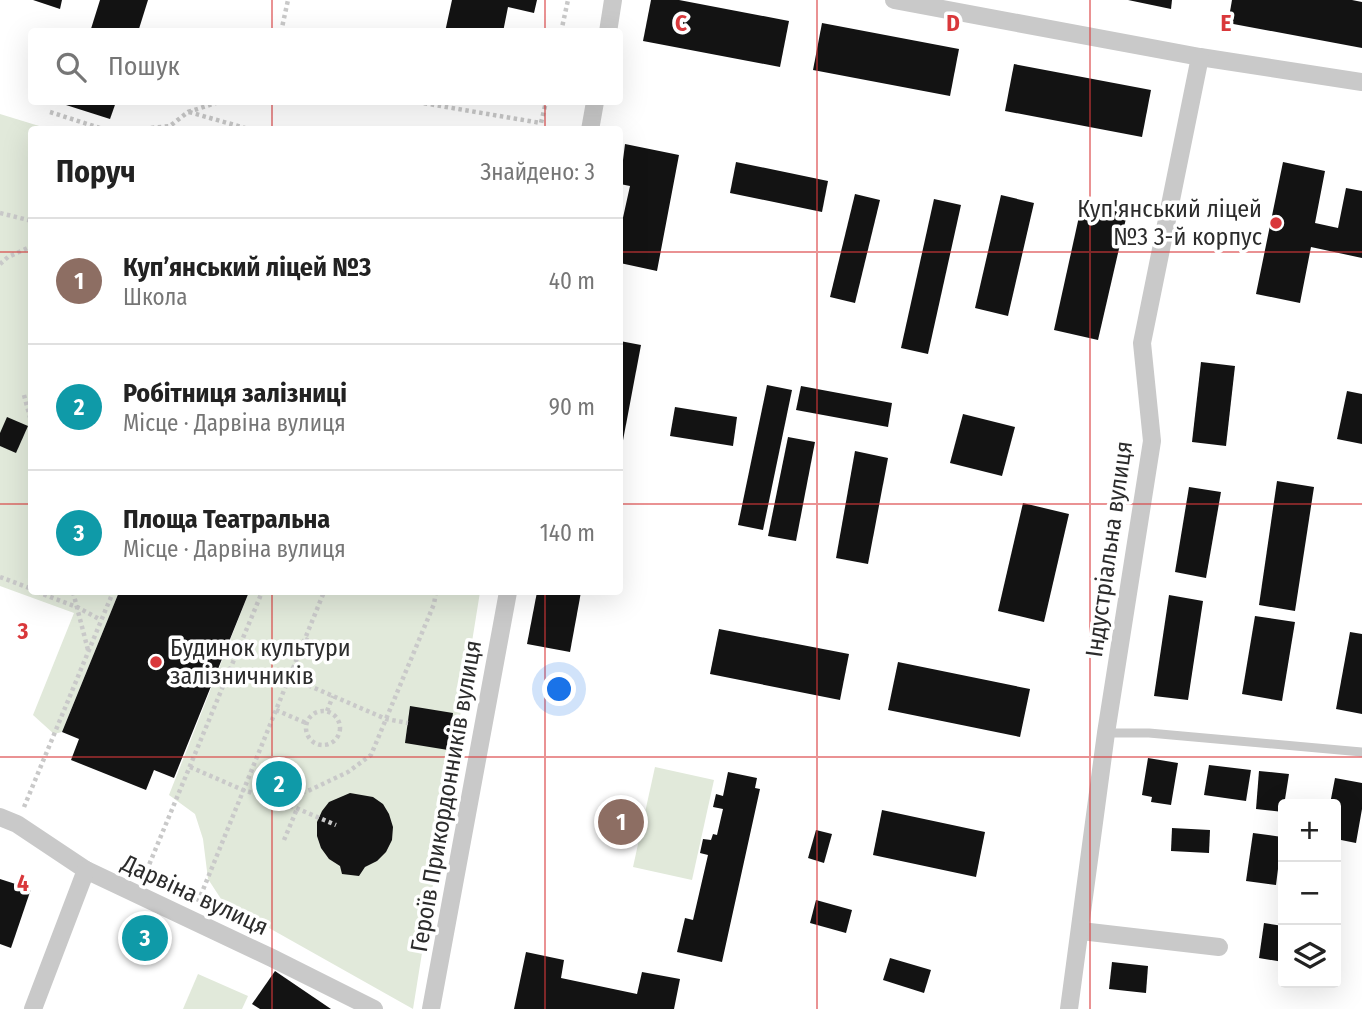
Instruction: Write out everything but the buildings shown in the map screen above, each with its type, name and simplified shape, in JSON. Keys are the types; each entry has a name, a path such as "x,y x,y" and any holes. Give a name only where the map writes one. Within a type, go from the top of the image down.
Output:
{"street":[{"path":"609,28 613,0"},
{"path":"894,0 1200,57 1362,82"},
{"name":"Індустріальна вулиця","path":"1069,1009 1106,733 1152,441 1142,343 1200,57"},
{"path":"591,126 594,105"},
{"name":"Героїв Прикордонників вулиця","path":"431,1009 507,595"},
{"name":"Дарвіна вулиця","path":"8,821 86,870 374,1009"},
{"path":"33,1009 86,870"},
{"path":"1081,931 1219,947"}],"lane":[{"path":"1106,733 1149,733 1362,752"}],"path":[{"path":"282,28 288,0"},
{"path":"562,28 568,0"},
{"path":"170,126 188,112 210,105"},
{"path":"435,105 541,123 544,105"},
{"path":"50,112 94,126"},
{"path":"188,112 238,126"},
{"path":"0,213 28,220"},
{"path":"0,264 28,248"},
{"path":"24,395 28,410"},
{"path":"0,577 28,588"},
{"path":"45,595 101,620"},
{"path":"74,595 88,651"},
{"path":"8,821 112,595"},
{"path":"137,894 261,595"},
{"path":"190,918 323,595"},
{"path":"276,800 310,790 348,772 371,755 436,595"},
{"path":"305,639 331,649"},
{"path":"289,677 386,719 408,723"},
{"path":"327,711 333,696"},
{"path":"275,710 306,723"},
{"path":"327,711 336,717 340,727 336,739 320,745 307,735 306,723 312,714 327,711"},
{"path":"190,767 336,825"},
{"path":"284,840 297,808"}],"green space":[{"path":"0,114 39,126 28,126 28,595 118,595 62,732 54,734 33,715 74,613 0,586"},
{"path":"248,595 480,595 413,1009 223,902 208,879 203,839 195,814 169,795"},
{"path":"655,767 714,780 692,880 633,867"},
{"path":"198,974 248,996 242,1009 183,1009"}],"place":[{"name":"Куп'янський ліцей №3 3-й корпус","path":"1276,223"},
{"name":"Будинок культури залізничників","path":"156,662"},
{"name":"Робітниця залізниці","path":"279,784"},
{"name":"Куп’янський ліцей №3","path":"621,822"},
{"name":"Площа Театральна","path":"145,938"}]}
